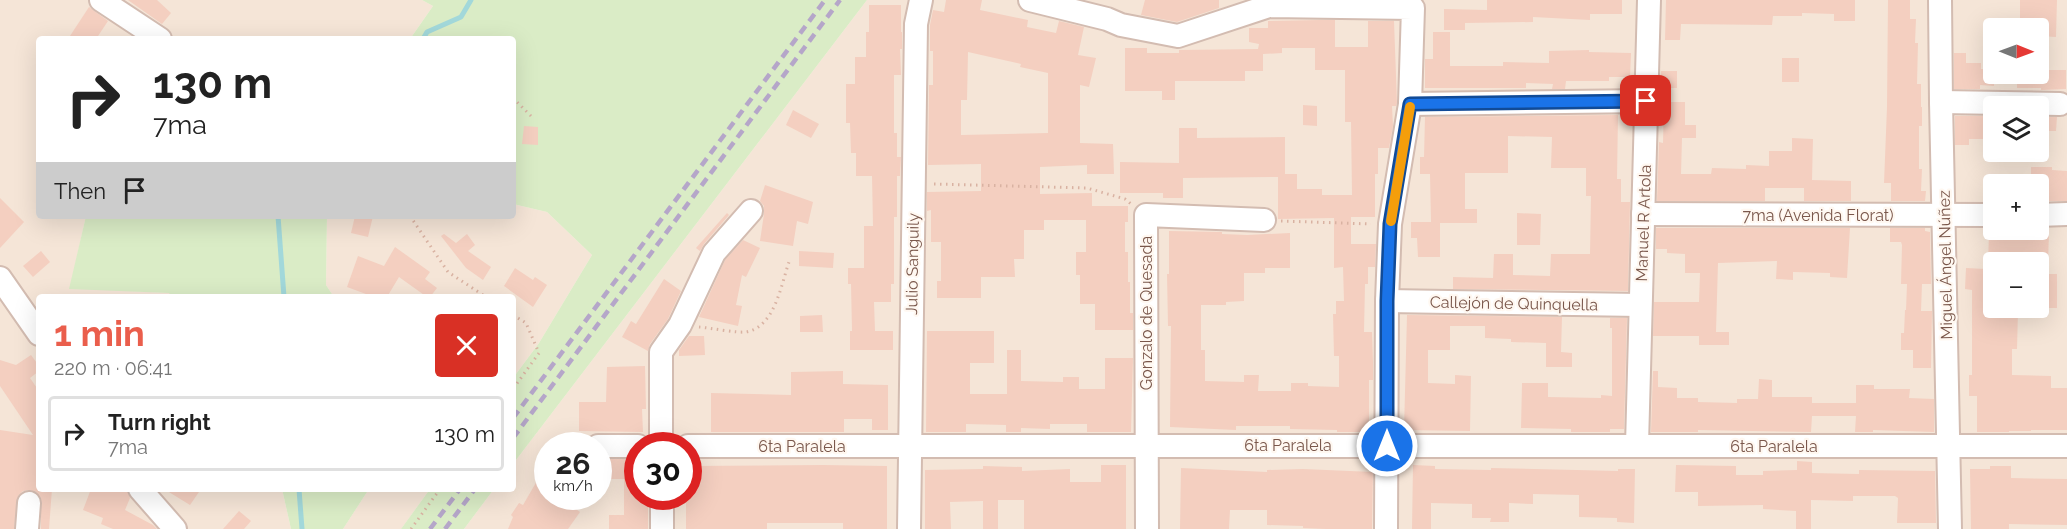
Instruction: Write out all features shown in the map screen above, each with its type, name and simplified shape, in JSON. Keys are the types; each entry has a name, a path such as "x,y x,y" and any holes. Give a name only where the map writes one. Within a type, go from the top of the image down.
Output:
{"street":[{"path":"101,0 155,36"},
{"name":"Julio Sanguily","path":"909,529 916,24 921,0"},
{"path":"1029,0 1111,10 1121,25 1178,36 1269,6 1413,8 1410,104 1390,224 1387,301 1386,529"},
{"name":"Manuel R Artola","path":"1637,446 1649,0"},
{"name":"Miguel Ángel Núñez","path":"1940,0 1950,529"},
{"path":"1410,104 1646,101"},
{"path":"1941,102 2060,104"},
{"path":"661,432 661,352 680,325 714,253 751,212"},
{"name":"7ma (Avenida Florat)","path":"1642,214 1983,215"},
{"path":"2049,214 2067,214"},
{"name":"Gonzalo de Quesada","path":"1146,529 1146,215 1264,220"},
{"path":"0,278 36,329"},
{"name":"Callejón de Quinquella","path":"1387,301 1640,306"},
{"name":"6ta Paralela","path":"702,446 2067,446"},
{"path":"143,492 175,529"},
{"path":"27,529 29,502"},
{"path":"662,510 662,529"}],"path":[{"path":"516,101 531,116"},
{"path":"914,183 1087,188 1125,199 1146,215"},
{"path":"412,219 448,272 481,294"},
{"path":"1264,220 1390,224"},
{"path":"680,325 746,332 763,325 776,303 789,262"},
{"path":"516,317 526,323 539,353 516,385"},
{"path":"411,529 438,492"}],"shaded area":[{"path":"0,0 422,0 433,6 412,36 36,36 36,219 85,219 70,288 170,294 36,294 36,492 283,492 291,529 0,529"},
{"path":"867,0 2067,0 2067,529 464,529 492,492 516,492 516,460 534,436 534,510 612,510 612,432 537,432"},
{"path":"516,205 547,212 592,255 539,343 516,374 516,294 332,294 326,285 327,219 516,219"},
{"path":"367,492 428,492 401,529 343,529"}],"green space":[{"path":"422,0 867,0 537,432 534,432 534,436 516,460 516,374 539,343 592,255 547,212 516,205 516,36 412,36 433,6"},
{"path":"85,219 327,219 326,285 332,294 170,294 69,289"},
{"path":"283,492 367,492 343,529 291,529"},
{"path":"428,492 492,492 464,529 401,529"}],"building":[{"path":"128,0 157,0 171,13 162,24"},
{"path":"946,0 982,0 980,10 1028,20 1027,27 1056,33 1059,21 1084,27 1078,55 1096,58 1089,87 1080,85 1080,143 1113,144 1114,174 1087,174 1087,165 1040,167 1040,194 1092,193 1092,206 1128,206 1128,222 1125,222 1125,252 1128,252 1128,282 1130,282 1130,313 1133,313 1133,330 1095,330 1095,304 1080,304 1080,275 1076,275 1076,252 1086,252 1086,220 1044,220 1044,230 1024,230 1024,259 1014,259 1015,277 981,277 981,298 937,298 937,281 941,281 941,242 931,242 931,210 927,211 927,192 981,191 981,164 928,165 929,85 933,85 930,25 933,10 944,12","holes":["968,52 1021,64 1020,67 1048,73 1048,133 961,135 961,100 967,100"]},
{"path":"1145,0 1219,0 1219,8 1177,22 1141,15"},
{"path":"1487,0 1622,0 1622,14 1590,14 1590,20 1533,17 1533,22 1465,23 1465,30 1444,30 1444,9 1487,10"},
{"path":"1666,0 1855,0 1855,21 1834,21 1834,14 1802,13 1802,16 1773,16 1772,25 1681,24 1680,40 1665,40"},
{"path":"1888,0 1910,0 1910,19 1916,19 1917,84 1921,84 1922,107 1922,126 1919,126 1919,169 1922,169 1921,191 1926,191 1925,201 1891,201 1891,183 1884,183"},
{"path":"2020,0 2057,0 2056,37 2049,37 2049,18 2020,18"},
{"path":"869,5 901,5 901,75 894,75 894,133 897,133 897,157 901,157 900,176 897,176 897,217 894,217 894,284 891,284 891,302 874,302 875,331 893,331 893,350 850,350 851,284 848,284 848,268 864,268 864,226 873,226 872,176 856,176 856,153 851,153 850,123 846,123 846,84 855,84 855,57 866,57"},
{"path":"89,7 108,21 98,36 70,36"},
{"path":"1335,20 1335,47 1368,47 1368,21 1394,21 1397,103 1396,106 1392,106 1393,126 1389,148 1378,148 1378,174 1375,174 1375,217 1351,217 1351,244 1376,244 1375,267 1368,267 1368,284 1365,284 1364,332 1372,332 1373,362 1373,380 1369,380 1369,432 1290,429 1290,426 1236,426 1236,430 1170,427 1171,326 1168,326 1167,274 1169,274 1169,231 1247,235 1290,233 1290,268 1265,268 1265,273 1244,273 1244,301 1226,302 1226,305 1201,305 1201,350 1205,350 1205,381 1244,382 1244,375 1259,375 1258,391 1291,391 1291,383 1339,387 1339,356 1334,356 1333,314 1336,314 1336,301 1344,301 1343,267 1334,268 1334,218 1278,219 1278,177 1183,178 1183,198 1163,198 1163,193 1120,193 1120,162 1179,163 1179,128 1197,128 1197,138 1285,137 1285,174 1297,174 1297,189 1322,189 1322,195 1352,195 1351,122 1345,122 1345,70 1315,70 1315,48 1282,48 1282,53 1263,54 1263,71 1245,71 1245,81 1175,81 1175,100 1162,100 1162,91 1125,91 1125,48 1147,48 1147,53 1179,53 1179,50 1258,49 1259,44 1249,42 1249,28 1268,28 1268,21"},
{"path":"1433,32 1450,32 1450,66 1503,66 1503,62 1549,63 1549,51 1589,50 1589,52 1631,53 1630,77 1609,77 1609,81 1566,81 1565,89 1552,89 1553,84 1526,83 1526,88 1425,88 1425,59 1433,59"},
{"path":"1954,53 1966,53 1966,63 1981,63 1983,84 1994,84 1994,86 1980,85 1980,89 1954,89"},
{"path":"1782,58 1799,58 1799,82 1782,82"},
{"path":"2049,70 2066,70 2066,89 2017,88 2017,84 2049,84"},
{"path":"1661,71 1677,71 1677,88 1660,88"},
{"path":"1664,102 1685,102 1685,125 1696,125 1696,138 1682,138 1681,174 1711,174 1712,168 1746,169 1746,165 1769,166 1769,151 1792,151 1792,138 1813,139 1812,180 1851,181 1851,201 1804,201 1804,188 1765,188 1765,201 1657,201 1659,142 1663,143"},
{"path":"1303,105 1317,106 1317,126 1303,125"},
{"path":"793,110 819,124 811,138 786,125"},
{"path":"1618,115 1617,179 1621,179 1621,202 1630,202 1628,291 1453,289 1453,277 1493,278 1494,254 1513,254 1513,275 1550,276 1551,254 1590,254 1591,196 1586,196 1586,168 1551,168 1552,137 1508,136 1508,173 1465,173 1465,209 1477,209 1477,223 1440,223 1440,257 1418,257 1417,238 1411,238 1411,222 1431,222 1430,174 1420,174 1420,157 1424,157 1425,117"},
{"path":"1955,116 1983,116 1983,139 1969,139 1969,145 1955,145"},
{"path":"2049,117 2057,117 2056,131 2049,131"},
{"path":"524,126 538,127 538,145 522,144"},
{"path":"2031,167 2052,167 2052,170 2067,171 2067,201 2049,201 2049,174 2031,174"},
{"path":"765,185 813,202 808,224 797,221 793,246 760,241 764,206 760,201"},
{"path":"0,198 24,222 0,248"},
{"path":"727,213 729,215 700,251 696,248"},
{"path":"1517,213 1541,214 1540,245 1517,245"},
{"path":"354,219 372,219 368,237 351,233"},
{"path":"1656,228 1850,228 1847,278 1830,277 1830,273 1793,272 1793,280 1776,279 1777,261 1718,263 1716,332 1729,332 1729,345 1699,345 1699,336 1653,336 1654,302 1699,302 1700,273 1685,273 1685,254 1667,253 1667,249 1656,249"},
{"path":"1890,228 1925,228 1925,231 1930,232 1931,284 1922,284 1921,311 1932,311 1931,368 1913,368 1913,350 1901,350 1907,284 1901,284 1902,245 1901,242 1890,242"},
{"path":"444,234 456,243 467,234 475,245 468,251 491,267 483,280 466,268 441,236"},
{"path":"743,240 760,248 746,277 742,275 736,305 742,306 738,326 699,317 725,260"},
{"path":"1989,240 2049,240 2048,252 1988,252"},
{"path":"395,247 430,272 425,279 437,288 432,294 423,294 399,277 389,294 366,294 347,287 358,256 384,266"},
{"path":"41,251 50,262 33,277 23,266"},
{"path":"799,251 834,253 833,268 799,266"},
{"path":"515,268 533,280 535,277 547,285 533,307 504,286"},
{"path":"1966,268 1983,269 1983,318 2018,318 2017,349 2012,349 2012,375 2051,376 2051,388 2067,388 2067,430 1977,432 1977,396 1969,396 1969,375 1972,375 1972,290 1965,289"},
{"path":"2049,274 2057,274 2057,308 2049,308"},
{"path":"664,279 681,291 668,319 650,344 648,351 622,337 631,321 636,324"},
{"path":"822,315 823,332 800,332 800,316"},
{"path":"1407,315 1562,317 1561,352 1572,353 1572,367 1546,367 1546,343 1511,342 1511,339 1485,338 1485,326 1450,326 1450,350 1428,350 1428,383 1455,384 1455,375 1471,376 1470,431 1404,430"},
{"path":"1610,318 1627,318 1624,429 1610,429 1610,432 1571,432 1571,429 1521,428 1522,383 1548,383 1548,397 1601,398 1601,395 1612,396"},
{"path":"927,331 994,331 994,363 970,363 970,394 1007,394 1007,350 1021,350 1021,381 1063,382 1063,377 1079,377 1079,389 1105,389 1105,358 1133,358 1131,432 1087,432 1087,424 1050,424 1050,429 1021,428 1021,432 1006,432 1006,425 966,424 966,432 926,432"},
{"path":"689,336 704,336 705,355 679,356 679,350"},
{"path":"31,355 36,362 36,373 30,378 36,387 36,492 23,491 18,496 14,529 0,529 0,430 33,435 0,386 0,360 16,365"},
{"path":"645,366 646,409 642,409 643,432 579,431 579,402 606,402 607,367"},
{"path":"843,371 843,384 888,385 888,430 872,430 872,419 844,419 844,432 711,432 711,393 791,395 791,372"},
{"path":"1653,371 1658,371 1658,387 1677,388 1677,398 1698,398 1698,402 1737,403 1737,399 1758,399 1759,379 1772,380 1772,397 1812,397 1812,403 1856,403 1856,385 1874,385 1874,389 1910,389 1909,398 1934,399 1934,432 1873,430 1873,432 1855,432 1856,416 1812,416 1811,432 1698,430 1698,432 1651,432"},
{"path":"612,459 624,459 624,479 612,479"},
{"path":"1797,461 1812,462 1812,473 1859,474 1859,470 1935,471 1936,523 1897,523 1898,498 1895,496 1853,496 1853,501 1811,500 1811,529 1796,529 1796,511 1763,509 1763,505 1698,506 1698,492 1675,492 1676,465 1736,466 1736,475 1763,475 1763,471 1797,470"},
{"path":"1101,465 1126,465 1126,529 1024,529 1024,500 998,500 998,529 983,529 983,501 950,502 951,529 925,529 925,470 983,469 983,466 1022,467 1022,471 1070,469 1070,482 1101,482"},
{"path":"1413,465 1435,466 1435,469 1618,471 1618,469 1635,469 1634,523 1617,522 1617,518 1579,517 1579,495 1533,494 1533,504 1509,503 1509,522 1490,522 1491,518 1472,518 1472,504 1431,503 1431,529 1412,529"},
{"path":"702,466 887,466 887,529 843,529 843,523 767,523 767,529 686,529 686,510 702,510"},
{"path":"1990,466 2011,466 2011,478 2067,479 2067,525 2009,524 2009,529 1971,529 1970,469 1990,469"},
{"path":"1181,468 1267,472 1267,470 1303,469 1373,472 1372,529 1267,525 1267,510 1230,510 1229,529 1180,529"},
{"path":"534,486 534,510 577,510 580,512 568,529 508,529 513,517 511,515 519,503 523,505"},
{"path":"36,492 52,492 49,529 41,529 41,498"},
{"path":"90,492 128,492 130,498 125,510 157,529 113,529 101,524 103,518 83,510"},
{"path":"169,492 199,492 190,505"},
{"path":"624,510 648,510 648,529 609,529 609,515 624,515"},
{"path":"239,511 251,521 244,529 223,529"}],"waterway":[{"path":"425,36 427,32 461,17 471,0"},
{"path":"278,219 284,294"},
{"path":"299,492 302,529"}],"railway":[{"path":"516,414 825,0"},
{"path":"516,434 840,0"},
{"path":"430,529 458,492"},
{"path":"445,529 473,492"}],"slow traffic":[{"path":"1391,221 1410,107"}],"route":[{"path":"1387,446 1387,301 1390,224 1410,104 1646,101"}]}
